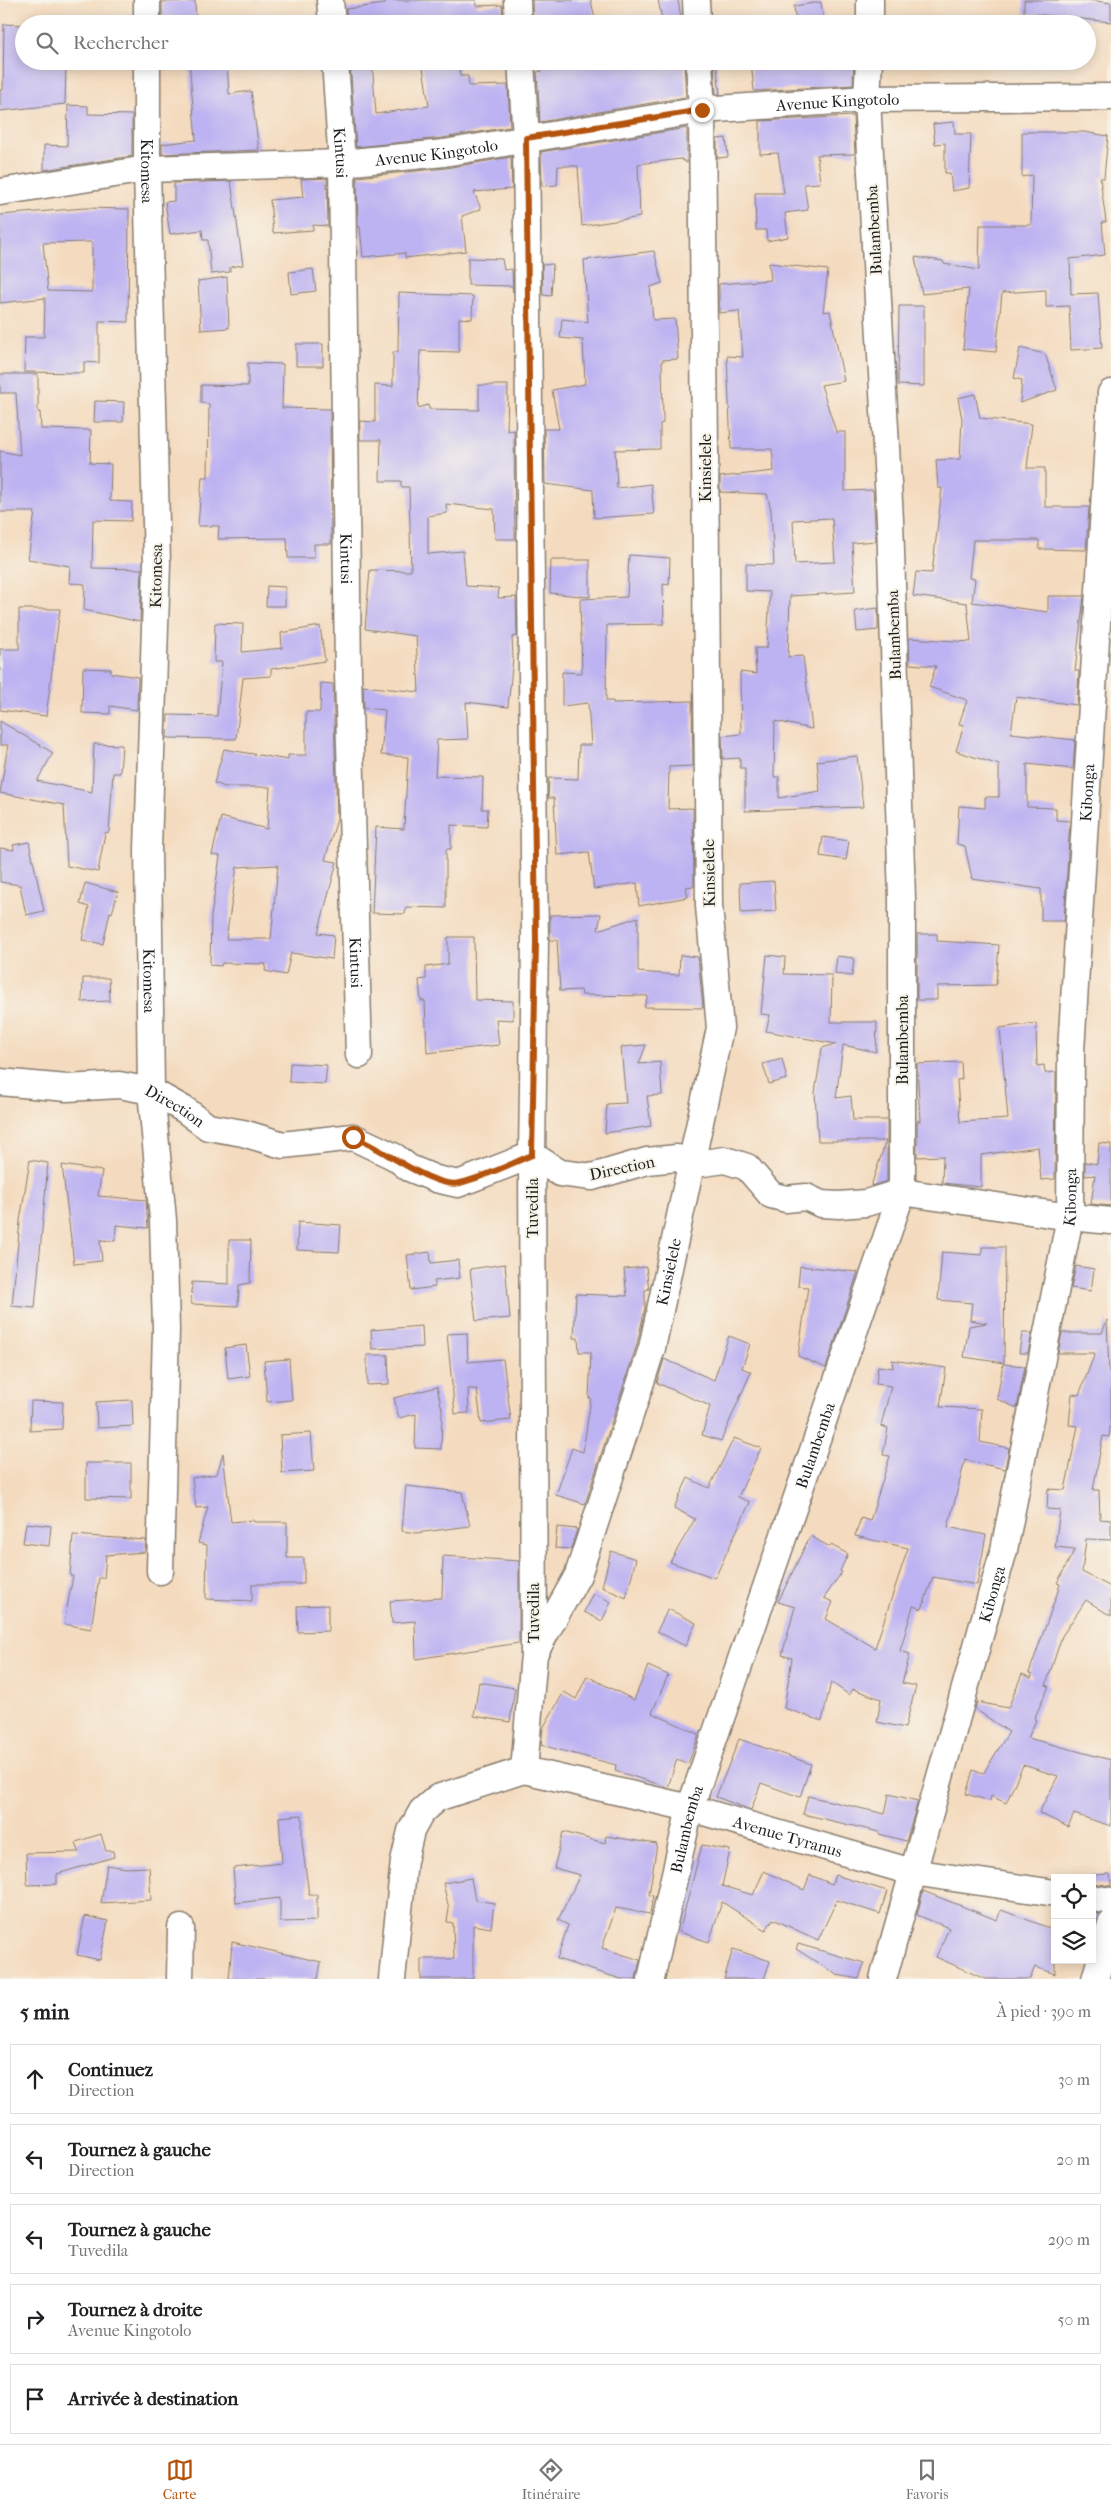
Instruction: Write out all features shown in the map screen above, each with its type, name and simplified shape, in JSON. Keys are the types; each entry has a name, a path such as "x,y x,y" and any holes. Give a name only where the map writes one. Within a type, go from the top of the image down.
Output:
{"street":[{"path":"147,0 147,15"},
{"path":"330,0 331,15"},
{"path":"517,0 518,15"},
{"path":"696,0 697,15"},
{"path":"870,0 870,15"},
{"name":"Kitomesa","path":"147,70 147,169 157,563 148,849 151,1091 163,1220 166,1329 160,1571"},
{"name":"Kintusi","path":"336,70 342,164 348,674 359,1054"},
{"name":"Tuvedila","path":"522,70 526,138 536,941 532,1155 534,1654 524,1770"},
{"name":"Kinsielele","path":"534,1654 578,1575 649,1357 720,1028 709,906 702,110 700,70"},
{"name":"Bulambemba","path":"651,1979 690,1808 902,1192 902,899 890,520 867,99 868,70"},
{"name":"Avenue Kingotolo","path":"0,192 147,169 342,164 444,153 702,110 867,99 1111,97"},
{"name":"Kibonga","path":"883,1979 1004,1550 1070,1217 1071,1051 1111,393"},
{"name":"Direction","path":"0,1082 67,1088 119,1085 151,1091 185,1110 208,1127 243,1132 283,1145 353,1137 396,1157 409,1168 436,1179 458,1184 532,1155 560,1173 592,1177 648,1161 676,1158 703,1162 725,1160 746,1167 771,1195 786,1199 806,1197 821,1204 839,1205 866,1203 902,1192 1070,1217 1111,1221"},
{"path":"392,1979 404,1861 411,1831 422,1811 437,1798 524,1770"},
{"name":"Avenue Tyranus","path":"524,1770 690,1808 912,1872 1051,1892"},
{"path":"1096,1899 1111,1901"},
{"path":"1095,1979 1111,1924"},
{"path":"180,1979 181,1928"}],"building":[{"path":"385,0 476,0 477,6 502,5 503,15 346,15 346,9 385,4"},
{"path":"532,0 591,0 594,15 533,15"},
{"path":"658,0 678,0 680,15 661,15"},
{"path":"1024,0 1087,0 1111,3 1111,22 1096,20 1096,15 1024,13"},
{"path":"195,1 196,15 162,15 162,2"},
{"path":"821,2 823,15 795,15 794,6"},
{"path":"4,24 15,25 15,70 66,70 65,104 0,111 0,90 3,90"},
{"path":"190,70 228,70 229,94 251,91 259,150 162,154 162,144 196,140"},
{"path":"351,70 373,70 376,114 429,106 423,70 459,70 460,76 468,76 469,86 508,85 510,127 442,138 356,147"},
{"path":"684,70 686,97 540,122 537,72"},
{"path":"715,70 717,70 720,94 716,94"},
{"path":"752,70 854,70 853,85 754,91"},
{"path":"68,105 88,106 88,114 132,115 132,156 44,170 44,145 67,146"},
{"path":"853,116 855,154 817,155 820,183 804,184 808,210 785,213 788,237 767,241 766,230 756,230 755,193 784,193 778,153 760,154 760,121"},
{"path":"954,122 955,134 971,134 969,188 952,191 950,173 945,173 945,143 935,144 933,124"},
{"path":"687,128 687,163 681,159 638,164 640,217 582,226 578,166 558,166 557,185 542,186 541,152"},
{"path":"1022,132 1084,132 1108,136 1104,178 1100,178 1106,222 1102,222 1105,255 1070,259 1071,294 1098,293 1102,348 1071,350 1069,306 1046,307 1046,290 1002,293 996,352 963,349 969,289 922,294 915,257 943,261 944,264 979,270 980,225 1031,225 1032,175 1022,177"},
{"path":"726,138 728,157 717,158 717,139"},
{"path":"511,157 512,189 474,192 481,209 462,216 466,251 405,258 405,253 363,257 360,227 358,227 357,177 446,168"},
{"path":"327,178 328,226 313,225 313,230 273,233 270,200 303,197 301,179"},
{"path":"231,181 243,265 230,267 230,272 211,274 208,240 203,240 202,230 170,234 165,202 174,201 174,183"},
{"path":"85,208 129,209 128,322 99,321 99,363 84,362 84,373 24,372 25,337 44,337 45,298 0,303 0,215","holes":["92,242 92,292 48,291 43,243"]},
{"path":"654,251 662,283 650,287 653,320 675,319 678,359 662,360 663,423 660,424 660,449 615,450 617,488 651,484 654,514 594,518 593,490 545,484 544,429 559,429 552,390 585,384 583,340 560,338 562,319 588,322 584,260"},
{"path":"468,258 502,259 504,270 512,269 513,292 512,286 468,285"},
{"path":"769,263 828,270 823,312 830,311 844,381 821,385 836,432 845,432 845,491 873,490 876,541 852,543 855,592 790,596 788,657 803,656 812,729 775,721 774,777 779,777 779,798 820,791 817,761 857,756 863,807 745,811 745,768 740,768 740,758 723,759 722,736 741,734 740,672 756,674 755,648 767,648 770,592 746,591 746,564 774,565 771,510 767,494 720,492 720,477 774,471 772,449 731,449 727,356 743,357 739,311 719,313 719,284 771,280","holes":["832,518 835,562 795,564 793,520"]},
{"path":"553,264 551,296 543,295 542,265"},
{"path":"313,269 316,291 291,294 289,272"},
{"path":"227,277 229,328 201,330 198,281"},
{"path":"399,293 473,296 472,319 459,318 459,352 420,351 418,408 428,405 429,409 479,410 479,385 508,385 507,431 514,430 515,539 495,539 494,509 446,504 447,513 428,516 428,554 463,551 466,586 499,588 498,598 516,597 517,636 512,637 513,658 508,707 466,702 468,739 437,740 435,776 483,777 482,809 488,809 487,827 451,825 451,849 446,849 446,908 406,907 405,914 372,913 376,827 404,829 408,757 381,755 385,710 364,708 363,686 419,692 416,636 365,629 370,570 411,571 409,487 401,487 401,481 380,481 381,440 360,440 360,421 375,422 375,385 393,386 393,352 398,352"},
{"path":"899,306 924,306 924,386 898,385"},
{"path":"296,344 323,344 323,366 296,366"},
{"path":"1020,348 1045,354 1057,390 1020,403 1022,380 1014,378"},
{"path":"248,363 283,364 282,408 330,409 331,544 314,544 314,558 288,558 287,538 218,539 219,526 198,526 202,477 208,477 209,404 201,403 201,385 248,386"},
{"path":"0,374 38,374 38,412 40,412 41,429 91,430 90,463 111,464 110,501 132,502 131,521 93,520 92,568 142,569 140,622 84,610 85,584 69,583 70,566 28,559 35,512 0,512 0,451 20,455 16,393 0,393"},
{"path":"975,394 980,418 1032,424 1027,468 1045,468 1045,507 1089,507 1086,550 1039,549 1039,540 973,540 969,578 975,579 972,602 1048,612 1048,596 1084,596 1075,671 1079,671 1077,705 1016,697 1011,733 1075,740 1073,769 1027,764 1027,807 1056,808 1056,820 1070,821 1064,921 1041,921 1041,889 972,879 965,846 957,844 959,806 985,808 985,797 999,797 999,765 956,751 964,725 959,724 967,700 929,687 936,666 910,664 909,638 971,642 967,603 913,596 916,572 932,573 942,488 938,488 936,460 960,459 962,419 958,398"},
{"path":"95,401 124,402 123,422 94,422"},
{"path":"629,555 670,558 669,585 663,584 664,624 607,625 606,701 613,701 613,703 692,701 693,766 669,767 668,809 693,808 694,886 686,887 688,897 639,906 637,883 594,889 589,852 557,855 554,798 548,798 549,778 578,779 579,745 591,745 588,703 562,706 562,672 582,673 580,599 627,597"},
{"path":"551,560 590,560 590,597 550,593"},
{"path":"267,586 285,587 285,606 266,606"},
{"path":"878,608 878,630 857,632 855,611"},
{"path":"19,609 60,609 46,716 0,710 0,649 19,649"},
{"path":"215,623 243,624 242,652 282,648 281,633 320,626 325,661 271,669 271,676 243,678 236,739 167,738 168,715 217,716 222,662 214,662"},
{"path":"83,668 111,669 111,673 138,677 137,710 110,706 110,714 82,713"},
{"path":"321,683 333,684 337,819 325,860 337,862 318,933 334,935 332,959 291,953 286,975 265,971 266,964 222,963 221,966 210,965 211,917 220,856 212,855 221,817 267,829 270,787 225,787 214,783 224,749 288,760 288,755 306,755 306,712 320,712","holes":["278,865 271,939 226,939 237,867"]},
{"path":"0,721 53,753 37,781 92,792 94,744 122,745 120,773 113,773 109,832 105,833 98,872 67,866 64,805 0,793 8,745 0,745"},
{"path":"823,837 849,841 846,860 820,856"},
{"path":"29,842 44,911 26,915 20,885 0,882 0,848 14,850 13,845"},
{"path":"774,881 776,911 741,913 740,883"},
{"path":"85,883 118,892 112,913 110,912 103,944 82,940 89,907 80,904"},
{"path":"601,914 598,930 638,917 638,972 679,975 680,955 698,957 703,1008 644,1007 648,996 582,995 581,990 560,991 557,940 550,940 550,915"},
{"path":"917,934 937,934 937,941 999,945 996,985 937,986 937,1000 917,1000"},
{"path":"448,937 474,937 475,1000 513,1001 513,1020 496,1019 499,1045 427,1053 425,1001 421,1001 419,980 426,979 426,967 448,964"},
{"path":"767,955 785,957 784,974 832,975 831,1022 877,1022 876,1052 843,1045 836,1098 851,1096 853,1120 887,1120 887,1181 871,1186 886,1141 818,1141 815,1093 822,1048 836,1044 766,1031 770,1015 761,1014"},
{"path":"837,956 854,958 852,976 835,974"},
{"path":"83,978 109,978 110,1001 82,1002"},
{"path":"1036,1023 1037,1066 1044,1065 1045,1073 1056,1072 1055,1179 1041,1180 1038,1147 981,1155 981,1187 942,1183 943,1156 917,1157 917,1121 920,1121 917,1064 961,1062 962,1079 957,1080 960,1122 1008,1119 1000,1028"},
{"path":"646,1045 639,1064 660,1062 662,1095 647,1096 651,1126 605,1133 607,1104 626,1103 621,1047"},
{"path":"782,1059 787,1079 769,1084 763,1064"},
{"path":"290,1063 327,1065 325,1084 289,1082"},
{"path":"1099,1143 1111,1144 1111,1206 1091,1204 1095,1175 1085,1176 1085,1162 1097,1164"},
{"path":"30,1160 48,1163 35,1308 12,1306 20,1221"},
{"path":"62,1165 102,1171 98,1196 146,1200 148,1228 116,1225 115,1241 100,1240 102,1261 74,1264"},
{"path":"298,1222 341,1225 339,1252 297,1250"},
{"path":"229,1240 251,1240 250,1283 239,1285 238,1306 191,1304 192,1282 229,1284"},
{"path":"982,1247 1005,1247 1004,1363 964,1357 969,1326 987,1323 970,1320 972,1303 938,1300 942,1252 982,1255"},
{"path":"430,1252 431,1263 458,1260 460,1278 434,1281 435,1287 411,1290 407,1255"},
{"path":"505,1264 510,1318 476,1321 470,1269"},
{"path":"800,1266 858,1272 826,1368 798,1356 808,1287 798,1286"},
{"path":"1076,1266 1094,1269 1091,1291 1071,1288"},
{"path":"646,1267 649,1289 645,1290 645,1308 637,1344 585,1504 556,1495 572,1448 583,1452 591,1398 589,1398 591,1352 579,1352 578,1338 574,1338 576,1294 627,1296 624,1269"},
{"path":"1107,1320 1109,1372 1111,1372 1111,1421 1109,1437 1103,1436 1093,1490 1099,1490 1100,1519 1111,1520 1111,1540 1086,1539 1082,1572 1111,1587 1111,1616 1086,1600 1062,1636 1046,1685 1049,1686 1034,1719 1036,1720 1028,1738 1111,1760 1111,1826 1074,1814 1068,1827 1039,1813 1058,1776 1023,1765 1006,1803 991,1796 990,1801 966,1794 973,1770 983,1774 1009,1732 975,1709 977,1702 1008,1708 1022,1674 1031,1678 1032,1675 1029,1673 1057,1594 1060,1584 1057,1583 1075,1549 1055,1547 1060,1510 1047,1509 1048,1489 1065,1490 1078,1426 1069,1425 1072,1394 1079,1395 1095,1353 1058,1353 1062,1333 1102,1333"},
{"path":"422,1326 423,1347 372,1349 371,1330"},
{"path":"467,1333 468,1362 503,1359 511,1420 481,1423 477,1389 468,1389 469,1413 455,1414 447,1334"},
{"path":"1022,1333 1032,1333 1028,1353 1019,1353"},
{"path":"729,1336 750,1344 742,1368 751,1372 721,1441 702,1435 710,1406 657,1383 664,1359 714,1380"},
{"path":"246,1345 250,1376 228,1379 225,1348"},
{"path":"367,1355 388,1355 389,1384 367,1385"},
{"path":"289,1359 292,1400 267,1402 264,1361"},
{"path":"892,1360 946,1368 940,1407 982,1409 980,1442 1009,1448 1005,1469 965,1460 948,1527 986,1535 977,1585 933,1577 922,1609 913,1606 900,1651 910,1654 902,1683 916,1686 905,1728 877,1722 881,1699 853,1689 849,1695 831,1682 822,1721 784,1708 792,1658 782,1655 795,1607 778,1602 810,1536 830,1547 831,1545 848,1554 840,1571 842,1572 824,1598 833,1602 826,1619 875,1648 908,1548 855,1536 861,1518 870,1521 890,1456 883,1455 888,1428 881,1426 891,1386 876,1384 878,1366 893,1368"},
{"path":"1003,1364 1025,1366 1017,1408 997,1399"},
{"path":"437,1387 442,1409 441,1449 415,1448 416,1414 399,1418 394,1398"},
{"path":"132,1400 133,1426 97,1428 96,1402"},
{"path":"31,1401 63,1402 62,1429 30,1431"},
{"path":"311,1433 314,1471 282,1473 280,1435"},
{"path":"734,1438 761,1448 738,1497 750,1502 715,1578 670,1562 695,1519 674,1508 688,1478 709,1488"},
{"path":"223,1453 231,1522 253,1520 254,1522 287,1522 287,1558 304,1558 304,1584 252,1584 252,1601 206,1599 207,1545 198,1543 208,1507 196,1508 192,1478 217,1474"},
{"path":"86,1463 131,1463 131,1499 86,1498"},
{"path":"406,1486 462,1492 470,1526 416,1533 402,1531"},
{"path":"26,1523 51,1526 49,1546 23,1543"},
{"path":"557,1527 577,1529 571,1549 555,1548"},
{"path":"73,1535 146,1540 145,1552 106,1555 104,1578 99,1578 91,1629 64,1624 73,1576 70,1576"},
{"path":"611,1551 636,1559 626,1598 602,1587"},
{"path":"443,1556 519,1561 519,1643 416,1659 415,1621 392,1623 390,1601 442,1598"},
{"path":"593,1593 611,1602 602,1621 584,1612"},
{"path":"328,1605 328,1631 298,1632 297,1606"},
{"path":"668,1609 696,1623 685,1646 657,1631"},
{"path":"648,1666 668,1675 652,1713 699,1734 688,1764 677,1759 668,1787 615,1771 616,1765 541,1745 543,1728 564,1692 576,1699 587,1676 634,1700"},
{"path":"479,1682 515,1688 510,1722 474,1716"},
{"path":"739,1739 811,1764 800,1797 761,1783 751,1810 716,1797"},
{"path":"889,1794 918,1801 906,1841 879,1834 879,1832 803,1814 808,1796 885,1814"},
{"path":"302,1815 302,1843 309,1895 317,1895 317,1921 280,1922 280,1898 236,1903 233,1868 282,1863 279,1817"},
{"path":"563,1832 605,1843 606,1836 657,1844 649,1895 653,1896 650,1914 616,1908 602,1948 640,1960 636,1979 621,1979 557,1959 568,1925 558,1920 580,1875 554,1868"},
{"path":"101,1834 106,1851 113,1851 114,1857 57,1874 57,1884 27,1885 26,1853 79,1852 76,1842"},
{"path":"702,1845 730,1850 722,1886 753,1895 764,1871 804,1890 810,1875 832,1884 835,1875 887,1891 880,1914 837,1900 818,1940 773,1919 766,1930 722,1902 709,1942 679,1932"},
{"path":"107,1865 126,1868 149,1867 151,1900 101,1903"},
{"path":"1110,1874 1111,1886 1096,1884 1096,1875"},
{"path":"471,1878 475,1900 494,1903 491,1928 473,1925 473,1979 421,1979 421,1959 454,1959 453,1923 447,1922 449,1909 443,1883"},
{"path":"923,1891 997,1920 1001,1910 1051,1929 1051,1964 1055,1964 1055,1974 1035,1967 1030,1979 985,1979 936,1957 949,1928 917,1915"},
{"path":"1096,1914 1100,1914 1096,1924"},
{"path":"85,1916 108,1921 100,1960 77,1955"},
{"path":"232,1942 321,1962 318,1979 229,1979"},
{"path":"798,1944 864,1963 859,1979 837,1975 796,1949"},
{"path":"733,1949 770,1961 764,1979 724,1979"}],"route":[{"path":"353,1137 396,1157 409,1168 436,1179 458,1184 532,1155 536,941 526,138 702,110"}]}
